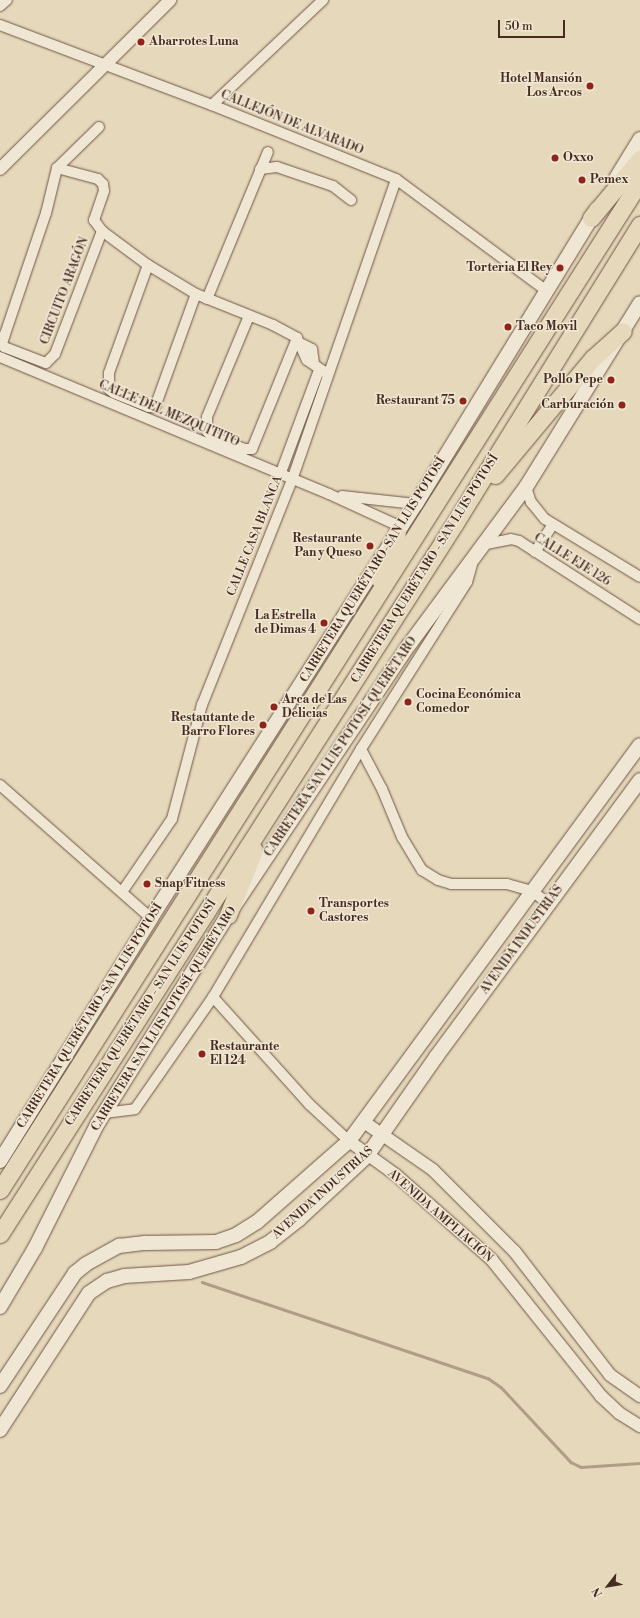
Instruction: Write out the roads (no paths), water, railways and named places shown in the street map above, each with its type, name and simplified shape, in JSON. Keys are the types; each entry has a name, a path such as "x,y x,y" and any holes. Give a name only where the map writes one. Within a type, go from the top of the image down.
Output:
{"highway":[{"path":"591,218 640,158"},
{"name":"CARRETERA QUERÉTARO - SAN LUIS POTOSÍ","path":"0,1190 370,609 640,181"},
{"name":"CARRETERA QUERÉTARO - SAN LUIS POTOSÍ","path":"0,1234 455,523 640,225"},
{"path":"455,523 593,358 623,331"},
{"path":"370,609 399,530"},
{"path":"228,915 272,808"}],"main road":[{"name":"CARRETERA QUERÉTARO-SAN LUIS POTOSÍ","path":"0,1161 151,918 416,504 548,292 591,218 640,139"},
{"name":"CARRETERA SAN LUIS POTOSÍ-QUERÉTARO","path":"0,1307 34,1248 104,1113 228,915 409,645 486,544 526,487 640,303"},
{"name":"AVENIDA INDUSTRIAS","path":"0,1386 75,1273 86,1264 119,1246 144,1243 216,1242 236,1235 257,1222 349,1141 640,745"},
{"name":"AVENIDA INDUSTRIAS","path":"0,1430 89,1293 107,1281 124,1276 189,1272 241,1257 270,1242 300,1218 368,1156 384,1135 436,1057 640,780"}],"street":[{"path":"0,6 7,0"},
{"path":"0,169 170,0"},
{"path":"212,105 323,0"},
{"name":"CALLEJÓN DE ALVARADO","path":"0,26 212,105 396,179 548,292"},
{"path":"56,168 99,127"},
{"path":"207,299 268,152"},
{"path":"260,169 277,167 333,186 351,200"},
{"path":"56,168 98,179 103,184 104,191 94,220 102,231 148,265 196,294 273,325 299,341 303,355 320,370 280,475"},
{"name":"CIRCUITO ARAGÓN","path":"56,168 46,213 5,334 2,344 4,347 42,362 49,362 55,354 102,231"},
{"name":"CALLE CASA BLANCA","path":"122,892 172,818 202,704 292,480 320,370 396,179"},
{"path":"148,265 109,373 109,389 114,393 148,407 155,407 196,294"},
{"path":"249,316 207,417 207,432 211,436 245,449 252,449 299,341"},
{"name":"CALLE DEL MEZQUITITO","path":"0,357 292,480 329,494 399,530"},
{"name":"CALLE EJE 126","path":"526,487 531,502 545,519 640,577"},
{"name":"CALLE DEL MEZQUITITO","path":"329,494 370,501 416,504"},
{"path":"535,552 553,524"},
{"name":"CALLE EJE 126","path":"486,544 511,539 535,552 640,619"},
{"path":"104,1113 135,1109 212,997 361,749 467,582 474,560"},
{"path":"361,749 382,789 402,837 422,870 438,880 451,884 507,884 532,891 549,904"},
{"path":"0,785 151,918"},
{"name":"AVENIDA AMPLIACIÓN","path":"212,997 309,1104 349,1141 396,1175 492,1260 601,1396 619,1413 640,1426"},
{"name":"AVENIDA AMPLIACIÓN","path":"364,1122 433,1170 515,1252 610,1375 640,1396"}],"waterway":[{"path":"202,1282 488,1378 501,1387 571,1462 581,1467 640,1463"}],"place":[{"name":"Abarrotes Luna","path":"141,42"},
{"name":"Hotel Mansión Los Arcos","path":"590,86"},
{"name":"Oxxo","path":"555,158"},
{"name":"Pemex","path":"582,180"},
{"name":"Torteria El Rey","path":"560,268"},
{"name":"Taco Movil","path":"508,327"},
{"name":"Pollo Pepe","path":"611,380"},
{"name":"Restaurant 75","path":"463,401"},
{"name":"Carburación","path":"622,405"},
{"name":"Restaurante Pan y Queso","path":"370,546"},
{"name":"La Estrella de Dimas 4","path":"324,623"},
{"name":"Cocina Económica Comedor","path":"408,702"},
{"name":"Arca de Las Delicias","path":"274,707"},
{"name":"Restautante de Barro Flores","path":"263,725"},
{"name":"Snap Fitness","path":"147,884"},
{"name":"Transportes Castores","path":"311,911"},
{"name":"Restaurante El 124","path":"202,1054"}]}
